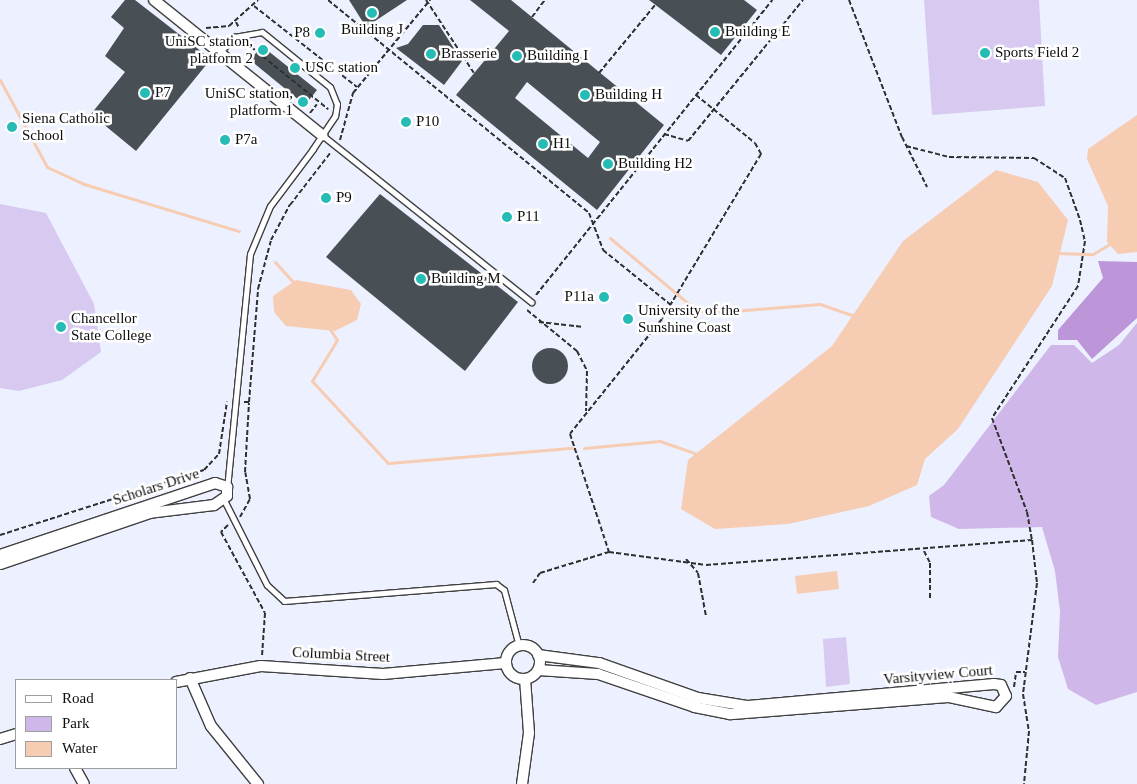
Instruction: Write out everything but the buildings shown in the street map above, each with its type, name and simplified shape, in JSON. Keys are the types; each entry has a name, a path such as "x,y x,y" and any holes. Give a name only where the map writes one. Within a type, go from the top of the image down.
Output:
{"street":[{"path":"154,0 200,35 322,135"},
{"name":"Scholars Drive","path":"0,554 215,483 226,487"},
{"path":"224,500 226,487"},
{"name":"Scholars Drive","path":"0,564 150,513 205,507 224,500"},
{"path":"519,646 530,647 538,655 538,670 525,679 511,675 506,663 509,652 519,646"},
{"name":"Varsityview Court","path":"538,655 599,663 696,703"},
{"name":"Columbia Street","path":"178,681 260,666 383,674 506,663"},
{"name":"Varsityview Court","path":"538,670 598,674 696,703 762,715 828,704 948,693 994,684 1006,690 1004,702 996,707 948,693"},
{"path":"190,678 211,726 258,784"},
{"path":"522,784 528,733 525,679"},
{"path":"0,739 15,734"},
{"path":"76,769 84,784"}],"lane":[{"path":"220,52 242,34 268,35 330,87 337,97 336,110 322,135 270,206 256,236 246,271 226,487"},
{"path":"322,135 531,302"},
{"path":"224,500 267,585 284,601 496,584 504,590 519,646"}],"path":[{"path":"200,35 209,25 222,27 236,22 258,0"},
{"path":"328,0 589,213 602,250 670,306"},
{"path":"532,17 545,0"},
{"path":"586,412 587,371 577,351 526,312 531,302 592,224 772,0"},
{"path":"664,134 688,141 803,0"},
{"path":"849,0 906,146 927,187"},
{"path":"0,535 204,470 219,454 224,404 235,401 249,402 258,289 271,240 290,205 336,146 357,87 428,1 474,73"},
{"path":"599,73 656,5"},
{"path":"254,6 357,87"},
{"path":"236,22 242,34 261,58 317,104 348,112"},
{"path":"609,552 570,434 662,319 761,154 755,142 696,95"},
{"path":"906,146 949,157 1034,158 1065,178 1080,220 1085,241 1078,286 998,403 992,418 1027,512 1037,584 1022,704 1029,731 1024,784"},
{"path":"539,322 584,327"},
{"path":"924,551 1032,540"},
{"path":"533,583 540,573 609,552 686,559 706,565 919,546 930,563 930,598"},
{"path":"686,559 698,573 706,616"},
{"path":"1014,694 1016,672 1026,672"}],"green space":[{"path":"1137,323 1137,692 1096,705 1068,689 1058,657 1060,611 1055,571 1042,527 959,529 931,517 929,496 944,485 1051,345 1074,345 1092,363 1119,345"}],"shaded area":[{"name":"Sports Field 2","path":"924,0 1039,0 1045,106 932,115"},
{"path":"0,204 46,213 94,304 101,352 62,380 19,391 0,388"},
{"path":"1098,261 1137,262 1137,318 1092,359 1077,340 1058,340 1058,330 1103,278"},
{"path":"846,637 850,684 826,687 823,639"}],"water":[{"path":"1137,115 1137,252 1118,254 1107,242 1108,206 1087,159 1088,149"},
{"path":"996,170 1038,182 1068,220 1052,286 958,429 925,459 917,485 869,506 788,524 715,529 681,509 688,460 832,346 903,241"},
{"path":"296,280 351,290 361,304 357,320 335,331 286,326 274,312 273,296"},
{"path":"837,571 839,589 797,594 795,576"}],"waterway":[{"path":"0,80 47,167 84,184 239,231"},
{"path":"610,238 695,309 709,313 820,304 855,316"},
{"path":"1058,253 1093,254 1111,243"},
{"path":"275,262 295,284"},
{"path":"329,328 337,340 312,381 388,463 572,448"},
{"path":"584,448 660,441 700,455"}],"place":[{"name":"Building J","path":"372,13"},
{"name":"Building E","path":"715,32"},
{"name":"P8","path":"320,33"},
{"name":"UniSC station, platform 2","path":"263,50"},
{"name":"Sports Field 2","path":"985,53"},
{"name":"Brasserie","path":"431,54"},
{"name":"Building I","path":"517,56"},
{"name":"USC station","path":"295,68"},
{"name":"P7","path":"145,93"},
{"name":"Building H","path":"585,95"},
{"name":"UniSC station, platform 1","path":"303,102"},
{"name":"P10","path":"406,122"},
{"name":"Siena Catholic School","path":"12,127"},
{"name":"P7a","path":"225,140"},
{"name":"H1","path":"543,144"},
{"name":"Building H2","path":"608,164"},
{"name":"P9","path":"326,198"},
{"name":"P11","path":"507,217"},
{"name":"Building M","path":"421,279"},
{"name":"P11a","path":"604,297"},
{"name":"University of the Sunshine Coast","path":"628,319"},
{"name":"Chancellor State College","path":"61,327"}]}
